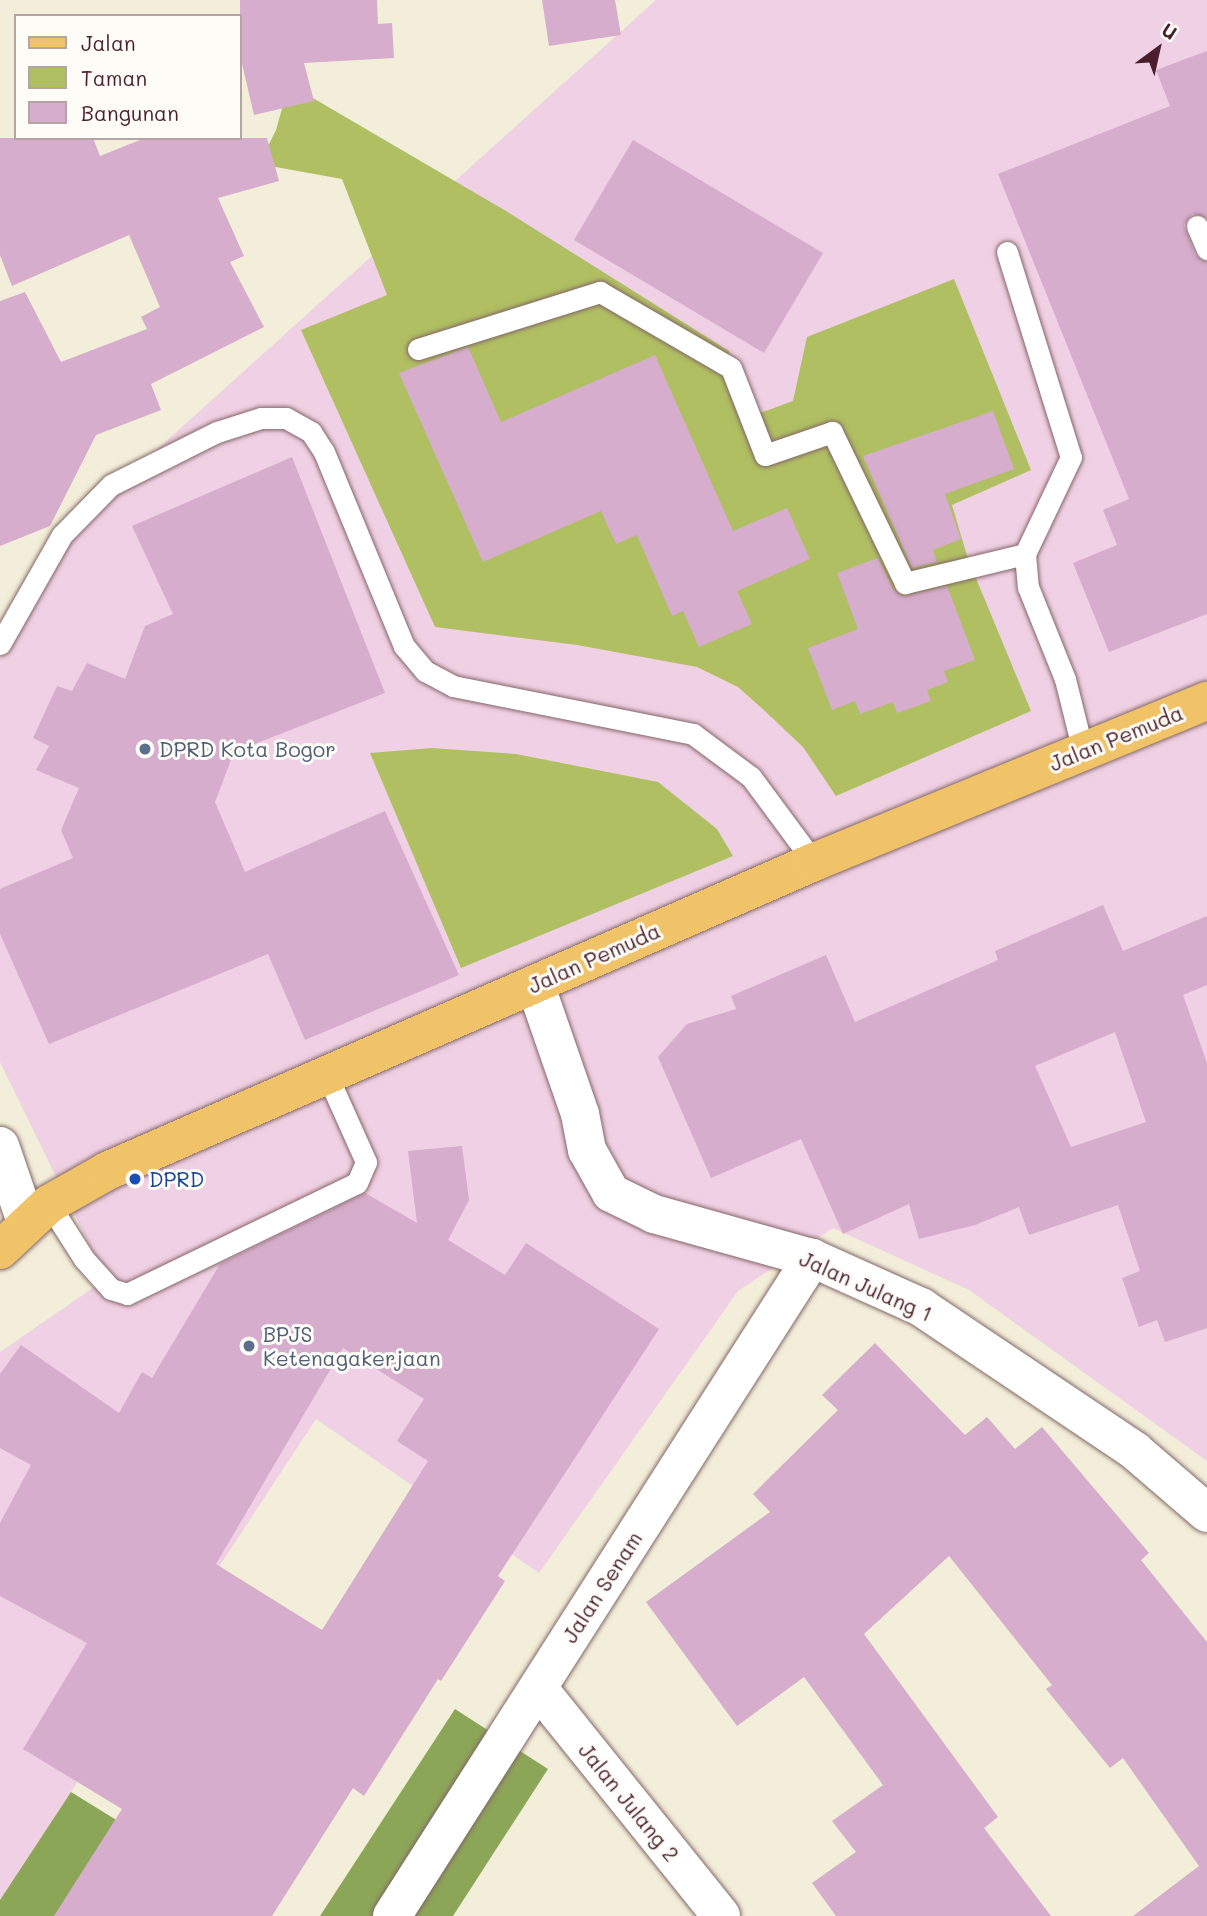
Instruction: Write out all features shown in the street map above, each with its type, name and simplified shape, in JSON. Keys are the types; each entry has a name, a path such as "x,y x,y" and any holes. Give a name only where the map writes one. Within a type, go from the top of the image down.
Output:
{"main road":[{"name":"Jalan Pemuda","path":"0,1250 38,1213 107,1171 814,862 1083,751 1205,705"}],"street":[{"name":"Jalan Julang 1","path":"535,984 580,1114 587,1150 611,1193 654,1214 812,1258 921,1307 1031,1377 1135,1451 1207,1513"},
{"path":"0,1146 38,1213"},
{"name":"Jalan Senam","path":"392,1916 812,1258"},
{"name":"Jalan Julang 2","path":"537,1688 721,1916"}],"lane":[{"path":"1196,226 1207,249"},
{"path":"1007,252 1071,457 1025,554 1028,587 1065,680 1083,751"},
{"path":"418,349 600,292 731,369 765,455 832,432 905,583 1025,554"},
{"path":"0,645 62,535 111,485 138,475 162,456 217,432 261,418 286,418 311,432 324,452 404,646 425,671 453,686 693,734 751,777 814,862"},
{"path":"38,1213 111,1289 127,1294 357,1183 366,1162 327,1075"}],"shaded area":[{"path":"656,0 1207,0 1207,1461 969,1290 833,1228 738,1291 539,1573 316,1419 0,1900 0,1352 106,1279 0,1062 0,658 62,535"}],"green space":[{"path":"289,84 506,211 729,351 749,417 793,401 807,337 954,279 1031,470 952,505 968,559 1031,711 836,796 803,747 767,713 738,687 697,667 577,645 435,627 301,330 387,295 342,179 259,164 276,130"},
{"path":"432,748 516,754 658,782 717,829 733,856 461,968 370,753"},
{"path":"455,1709 548,1769 453,1916 320,1916"},
{"path":"71,1792 272,1916 0,1916 0,1900"}],"building":[{"path":"240,0 377,0 378,24 392,23 394,58 304,63 314,101 254,115 242,64"},
{"path":"542,0 615,0 621,35 549,46"},
{"path":"1207,51 1207,218 1192,214 1184,225 1195,255 1207,262 1207,614 1109,652 1073,563 1117,545 1103,510 1129,499 998,174 1170,106 1156,70"},
{"path":"0,138 94,140 100,156 140,140 267,138 279,181 218,198 244,256 230,262 264,327 151,384 161,410 96,435 50,526 0,546 0,301 25,292 61,362 147,329 141,317 160,307 129,235 12,286 0,255"},
{"path":"633,140 823,253 764,353 574,240"},
{"path":"468,347 501,422 655,355 733,531 787,508 810,559 737,591 752,624 699,647 683,611 672,616 637,535 616,544 601,511 483,562 399,373"},
{"path":"993,411 1014,469 945,494 961,539 933,550 937,562 912,568 863,456"},
{"name":"DPRD Kota Bogor","path":"292,457 385,693 234,752 215,802 245,872 385,811 459,975 305,1040 268,954 49,1044 0,934 0,889 73,858 61,830 79,788 36,770 49,746 33,738 57,686 72,691 87,663 125,679 145,626 173,614 132,526"},
{"path":"878,558 893,589 902,596 947,586 975,660 944,671 948,682 927,690 931,701 897,713 893,702 860,714 855,701 832,710 808,648 858,629 837,573"},
{"path":"1103,905 1123,951 1207,916 1207,985 1183,995 1207,1063 1207,1328 1165,1342 1157,1320 1139,1327 1122,1278 1140,1271 1118,1205 1029,1235 1019,1207 975,1225 919,1239 909,1204 843,1234 801,1139 711,1178 658,1057 687,1024 736,1009 731,996 826,955 855,1022 998,960 995,951","holes":["1115,1032 1146,1122 1071,1147 1035,1066"]},
{"path":"462,1146 469,1200 448,1240 505,1275 526,1243 659,1329 498,1576 505,1581 441,1681 438,1679 364,1796 353,1788 272,1916 54,1916 122,1809 23,1749 87,1643 0,1596 0,1523 31,1465 0,1448 0,1374 21,1345 119,1413 142,1372 152,1378 220,1264 365,1193 417,1223 408,1151","holes":["343,1348 424,1399 397,1441 428,1461 322,1630 216,1564"]},
{"path":"875,1343 965,1435 987,1417 1015,1449 1042,1427 1149,1553 1141,1560 1207,1642 1207,1916 1133,1916 1199,1866 1123,1758 1110,1768 1046,1689 1052,1685 949,1556 864,1634 998,1817 984,1828 1051,1916 836,1916 812,1883 856,1852 832,1821 883,1785 804,1677 737,1726 646,1602 770,1512 753,1494 838,1410 822,1395"}],"place":[{"name":"DPRD Kota Bogor","path":"145,749"},
{"name":"DPRD","path":"135,1179"},
{"name":"BPJS Ketenagakerjaan","path":"249,1346"}]}
